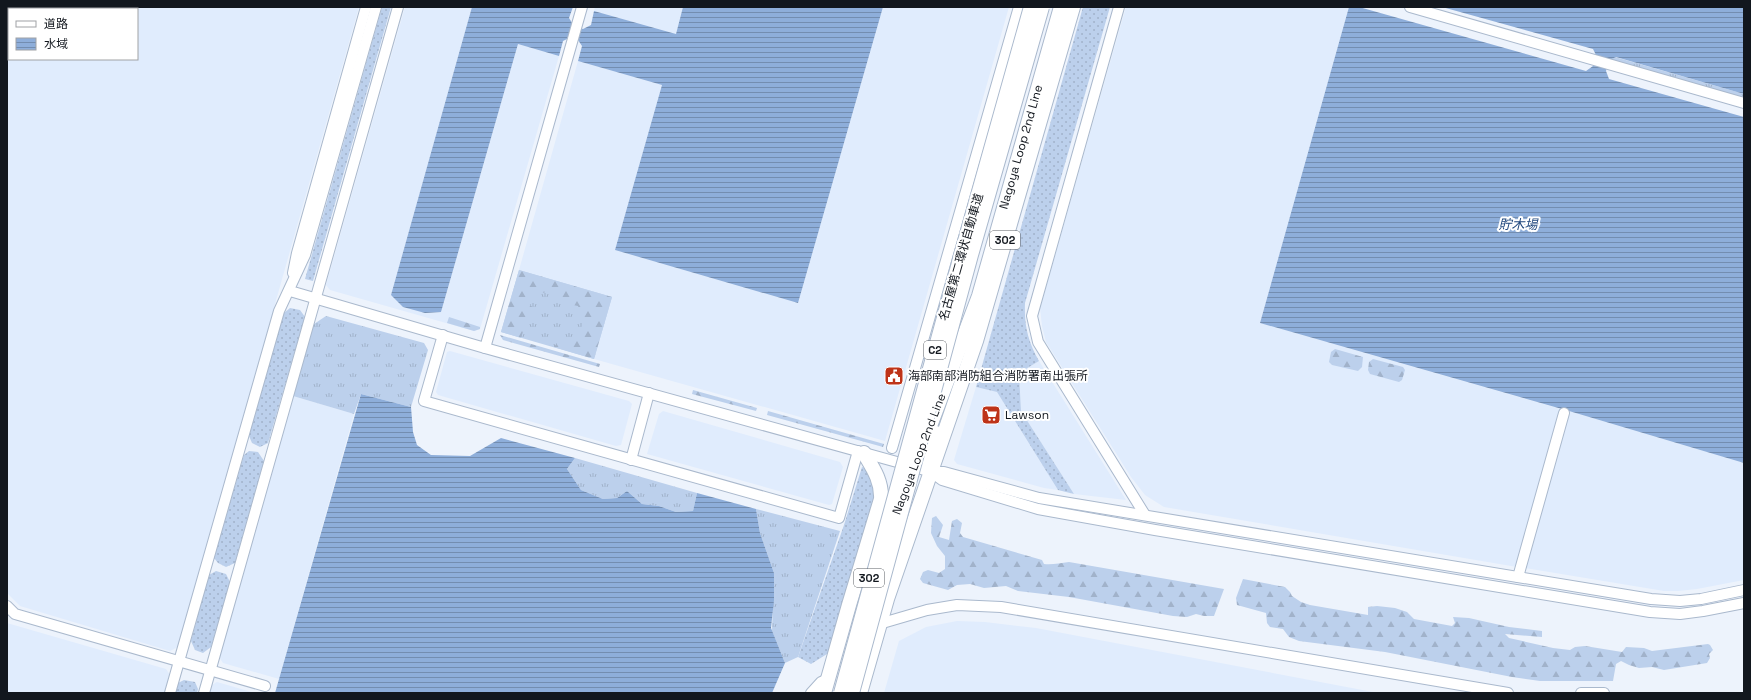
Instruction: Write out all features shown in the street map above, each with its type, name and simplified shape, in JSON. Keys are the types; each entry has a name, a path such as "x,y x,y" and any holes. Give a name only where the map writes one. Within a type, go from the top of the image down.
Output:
{"highway":[{"name":"名古屋第二環状自動車道","path":"841,693 964,244 1031,7"},
{"name":"名古屋第二環状自動車道","path":"852,693 971,255 1042,7"},
{"name":"Nagoya Loop 2nd Line","path":"835,693 860,600 914,467 977,302 1061,7"},
{"name":"Nagoya Loop 2nd Line","path":"860,693 879,624 966,369 1073,7"},
{"path":"914,467 923,460 930,448 952,393 966,369"},
{"path":"824,693 881,499 881,488 878,477 861,452"},
{"path":"848,693 874,604 918,486 931,472"}],"street":[{"path":"290,291 297,253 366,7"},
{"path":"170,693 279,312 290,291 305,255 376,7"},
{"path":"204,693 398,7"},
{"path":"485,348 582,7"},
{"path":"892,448 1019,7"},
{"path":"1119,7 1032,316 1038,342 1145,515"},
{"path":"1410,7 1744,103"},
{"path":"290,291 485,348 931,472 944,472 1039,498 1651,599 1680,601 1701,599 1744,590"},
{"path":"443,335 424,401 631,460 839,518 861,452"},
{"path":"631,460 649,393"},
{"path":"1518,577 1564,413"},
{"path":"931,472 942,480 1038,509 1155,530 1650,612 1680,614 1744,603"},
{"path":"879,624 927,610 957,605 1001,607 1508,693"},
{"path":"7,606 15,614 265,686"},
{"path":"811,693 821,682 828,679"},
{"path":"1581,693 1604,693"}],"shaded area":[{"path":"7,7 359,7 178,647 170,651 20,606 7,593"},
{"path":"405,7 472,7 391,295 403,307 441,312 518,44 559,56 480,329 474,331 330,290 326,285"},
{"path":"595,7 683,7 676,34 594,11"},
{"path":"883,7 1009,7 885,441 594,359 611,297 519,270 578,61 662,85 615,250 798,303"},
{"path":"1126,7 1349,7 1260,323 1561,409 1517,567 1164,507 1145,495 1131,477 1046,342 1040,308"},
{"path":"450,351 629,401 632,404 621,445 616,446 438,395 436,392 447,352"},
{"path":"1039,361 1126,500 1074,494 1021,411 1019,373"},
{"path":"976,387 997,392 1058,490 1044,488 957,464 954,460"},
{"path":"293,396 354,414 279,679 223,663 219,657"},
{"path":"663,411 840,462 843,467 832,504 829,505 647,454 659,414"},
{"path":"1569,411 1744,463 1744,580 1697,589 1664,591 1525,568"},
{"path":"957,621 985,622 1036,628 1373,693 884,693 899,641 926,627"},
{"path":"7,623 166,669 170,675 164,693 7,693"},
{"path":"217,682 255,693 208,693 210,686"}],"green space":[{"path":"382,7 391,7 313,281 305,279"},
{"path":"1083,7 1110,7 1025,303 1025,319 1028,333 1032,347 1039,361 1019,373 1021,411 1074,494 1058,490 997,392 976,387"},
{"path":"1615,57 1744,94 1744,99 1609,60"},
{"path":"519,270 612,297 594,359 501,332"},
{"path":"519,270 612,297 594,359 554,347 558,342 572,343 576,340 581,331 585,313 578,306 568,304 560,298 546,292 532,296 528,302 532,307 521,338 501,332"},
{"path":"290,308 300,310 305,317 268,443 260,447 252,443 249,436 284,313"},
{"path":"326,316 424,343 428,350 411,407 361,394 354,414 293,396 314,324"},
{"path":"449,317 480,327 480,329 474,331 447,323"},
{"path":"500,335 600,364 599,367 503,340"},
{"path":"1335,349 1363,357 1362,367 1358,371 1332,365 1329,362 1331,352"},
{"path":"1373,359 1403,367 1405,370 1402,380 1399,382 1370,374 1368,370 1369,362"},
{"path":"693,390 757,408 756,411 692,394"},
{"path":"768,411 884,444 883,447 767,415"},
{"path":"249,451 258,452 264,461 235,563 226,567 218,563 214,558 244,455"},
{"path":"575,458 697,493 693,511 676,512 659,506 642,504 627,491 617,498 603,499 581,490 567,469"},
{"path":"862,467 868,469 878,481 835,649 811,664 798,657 844,525"},
{"path":"756,509 840,531 798,657 785,663 772,631 774,573 760,533"},
{"path":"936,516 943,525 939,537 949,540 952,521 957,519 962,523 960,533 963,537 1042,560 1044,564 1069,562 1224,589 1214,616 1196,614 1187,617 1173,616 1069,597 1018,591 1006,586 984,588 970,584 957,585 948,590 923,583 920,579 923,572 928,570 939,573 945,569 945,556 937,546 931,533 932,518"},
{"path":"216,571 226,574 230,582 211,647 203,653 195,650 191,641 209,575"},
{"path":"1243,579 1285,587 1292,596 1301,602 1310,605 1368,615 1368,607 1377,606 1395,608 1407,612 1414,619 1452,626 1455,623 1453,617 1469,618 1509,627 1542,631 1542,637 1505,634 1509,638 1553,648 1570,650 1575,647 1585,646 1622,652 1626,647 1644,648 1652,651 1708,644 1713,650 1709,654 1710,658 1707,663 1664,670 1652,667 1639,668 1621,661 1616,664 1613,681 1540,681 1512,677 1385,652 1299,641 1289,637 1283,629 1270,627 1267,623 1266,613 1237,605 1236,598"},
{"path":"184,680 195,682 198,689 197,693 175,693 178,683"}],"water":[{"path":"472,7 573,7 569,18 574,26 583,29 591,25 594,11 676,34 683,7 883,7 798,303 615,250 662,85 578,61 582,46 578,40 569,38 563,41 559,56 518,44 441,312 425,313 403,307 391,295"},
{"name":"貯木場","path":"1349,7 1359,7 1586,71 1593,66 1596,55 1593,49 1442,7 1744,7 1744,94 1616,57 1609,60 1606,71 1609,79 1744,117 1744,463 1569,411 1260,323"},
{"path":"361,394 411,407 413,432 417,445 431,455 470,456 501,438 575,458 567,469 581,490 603,499 617,498 627,491 642,504 659,506 676,512 693,511 697,493 756,509 760,533 774,573 774,600 771,628 785,663 772,693 275,693"}],"place":[{"name":"海部南部消防組合消防署南出張所","path":"894,376"},
{"name":"Lawson","path":"991,415"}]}
